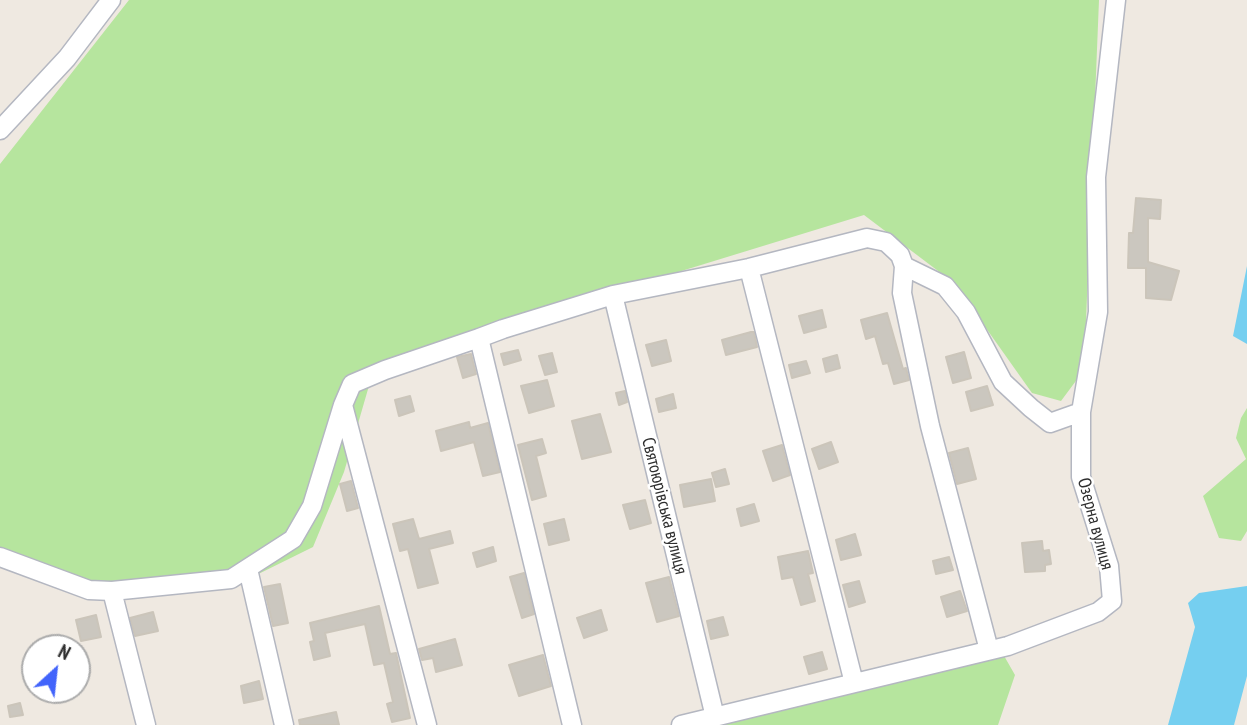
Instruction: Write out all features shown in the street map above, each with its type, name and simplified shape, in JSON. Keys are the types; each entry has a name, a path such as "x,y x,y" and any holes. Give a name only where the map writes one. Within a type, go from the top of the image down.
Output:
{"street":[{"path":"0,130 67,58 111,0"},
{"name":"Озерна вулиця","path":"681,725 1008,646 1098,612 1112,601 1109,566 1081,477 1081,412 1098,312 1096,177 1116,0"},
{"path":"0,557 89,590 112,591 231,579 293,539 312,506 352,384 503,329 613,295 749,268 867,238 886,242 900,255 904,266 902,293 927,412 989,650"},
{"path":"904,266 945,286 966,312 1003,382 1031,408 1050,422 1081,412"},
{"path":"749,268 854,683"},
{"name":"Святоюрівська вулиця","path":"613,295 715,717"},
{"path":"479,338 572,725"},
{"path":"343,405 427,725"},
{"path":"248,569 284,725"},
{"path":"112,591 146,725"}],"green space":[{"path":"129,0 1099,0 1084,370 1061,401 1032,393 954,283 864,215 375,365 344,472 313,547 228,589 84,598 0,563 0,164"},
{"path":"1247,408 1247,531 1241,541 1219,538 1203,496 1246,459 1236,438 1241,418"},
{"path":"1003,654 1015,675 998,725 710,725"}],"water":[{"path":"1247,266 1247,344 1233,336"},
{"path":"1247,586 1247,676 1234,725 1168,725 1195,627 1188,603 1199,593"}],"building":[{"path":"1136,198 1161,200 1160,219 1148,218 1148,262 1179,271 1171,300 1146,298 1146,268 1128,268 1129,233 1133,233"},
{"path":"822,310 826,327 804,333 799,316"},
{"path":"887,313 903,369 906,368 909,380 894,384 888,363 883,364 875,336 866,339 861,320"},
{"path":"754,332 757,347 726,355 722,340"},
{"path":"666,340 671,361 652,366 646,345"},
{"path":"518,350 521,360 504,365 501,354"},
{"path":"964,352 971,378 953,383 946,357"},
{"path":"552,353 557,372 545,375 539,356"},
{"path":"471,354 476,374 463,378 457,357"},
{"path":"837,355 840,368 826,372 823,359"},
{"path":"806,361 810,373 792,378 789,365"},
{"path":"547,380 554,406 529,413 521,386"},
{"path":"987,386 993,405 971,411 966,392"},
{"path":"625,391 627,402 619,405 616,393"},
{"path":"673,394 676,408 659,412 656,399"},
{"path":"410,396 414,411 399,416 395,400"},
{"path":"600,414 611,452 582,459 572,421"},
{"path":"469,422 470,428 488,423 500,472 483,476 474,442 441,451 436,431"},
{"path":"542,439 546,453 536,456 546,496 532,500 518,445"},
{"path":"831,442 838,462 819,469 812,449"},
{"path":"782,445 790,475 773,481 763,451"},
{"path":"968,448 976,479 957,484 949,453"},
{"path":"725,469 729,484 716,487 712,473"},
{"path":"711,479 715,501 684,507 680,485"},
{"path":"351,481 358,508 347,511 340,484"},
{"path":"645,500 651,523 630,529 623,505"},
{"path":"754,504 759,521 741,526 737,509"},
{"path":"413,519 419,539 450,531 453,543 429,549 438,583 418,588 408,549 400,551 393,524"},
{"path":"564,519 569,540 549,545 544,524"},
{"path":"855,534 861,555 841,560 836,540"},
{"path":"1042,541 1043,551 1049,550 1051,564 1045,565 1045,571 1025,572 1022,543"},
{"path":"493,547 496,561 477,567 473,553"},
{"path":"808,551 813,573 808,574 815,601 801,605 793,577 782,579 778,557"},
{"path":"949,557 953,570 936,574 933,561"},
{"path":"524,573 534,614 522,618 510,577"},
{"path":"669,577 679,616 657,622 646,583"},
{"path":"859,581 865,602 849,607 843,585"},
{"path":"280,584 288,623 273,626 264,587"},
{"path":"960,591 967,611 947,617 941,597"},
{"path":"379,606 390,654 396,653 410,718 392,722 387,704 393,702 384,663 374,665 365,624 325,633 330,656 314,660 310,642 314,641 310,623"},
{"path":"601,610 607,630 584,638 577,618"},
{"path":"153,612 158,631 135,636 130,618"},
{"path":"96,615 101,637 91,639 91,634 79,634 76,620"},
{"path":"723,617 728,635 711,639 707,621"},
{"path":"455,639 462,665 436,672 433,658 422,660 419,649"},
{"path":"822,652 827,669 809,674 804,657"},
{"path":"543,655 551,686 519,696 509,665"},
{"path":"259,681 263,699 244,703 241,686"},
{"path":"20,703 23,715 10,717 8,706"},
{"path":"336,712 339,725 300,725 299,720"}]}
